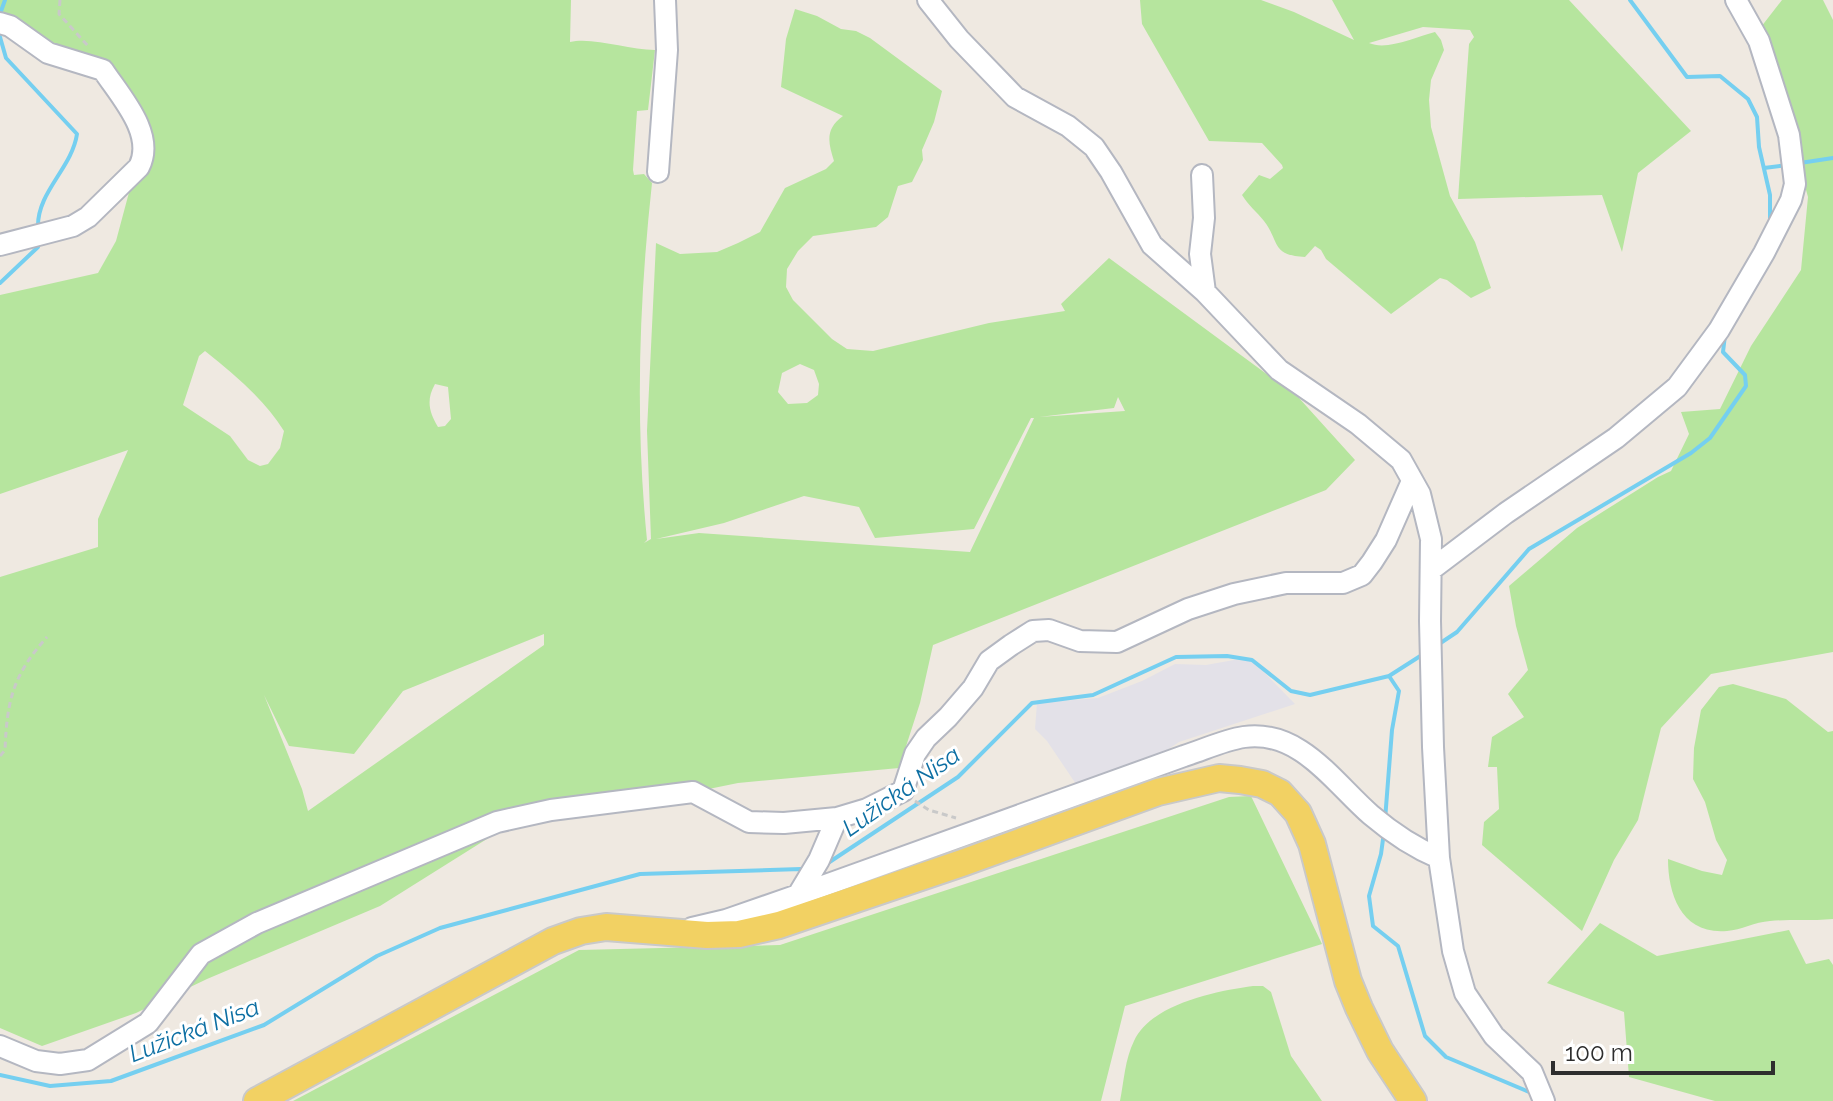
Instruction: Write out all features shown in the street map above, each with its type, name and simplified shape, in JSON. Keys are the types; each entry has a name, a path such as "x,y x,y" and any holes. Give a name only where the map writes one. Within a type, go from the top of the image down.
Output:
{"main road":[{"path":"257,1101 553,941 581,931 606,927 739,934 779,925 1158,792 1219,778 1262,784 1280,793 1298,813 1312,844 1348,981 1380,1051 1413,1101"}],"street":[{"path":"658,172 667,50 665,0"},
{"path":"928,0 959,39 1015,97 1068,126 1094,147 1152,245 1205,292 1279,370 1358,424 1401,460 1420,494 1431,539 1430,621 1439,858 1453,951 1465,993 1494,1036 1532,1072 1543,1097"},
{"path":"1432,569 1506,513 1616,438 1677,387 1719,330 1764,253 1791,200 1795,184 1785,123 1759,41 1736,0"},
{"path":"0,23 10,26 48,53 103,70 140,129 144,142 144,157 127,181 88,217 73,226 0,245"},
{"path":"1202,175 1204,218 1200,254 1205,292"},
{"path":"0,1046 36,1061 60,1064 88,1060 148,1023 201,954 257,923 497,822 551,810 693,792 749,822 784,823 837,818 867,809 903,791 915,754 926,738 957,708 989,661 1033,631 1049,630 1080,641 1117,642 1188,609 1234,594 1286,583 1343,583 1362,575 1372,562 1386,540 1412,481"},
{"path":"672,932 726,920 1244,737 1281,741 1325,768 1371,815 1420,850 1439,858"},
{"path":"798,895 819,860 837,818"}],"path":[{"path":"60,0 59,14 87,44 103,70"},
{"path":"0,756 5,750 6,714 12,687 28,657 47,637"},
{"path":"903,791 929,810 962,821"}],"shaded area":[{"path":"1234,660 1253,661 1295,704 1179,742 1164,752 1076,784 1047,741 1035,729 1037,703 1098,698 1175,664 1206,665"}],"green space":[{"path":"0,0 571,0 570,42 590,41 655,50 648,110 637,111 633,170 634,175 644,174 652,183 640,362 641,451 647,540 644,543 651,539 647,431 656,243 680,254 717,252 738,243 760,232 785,188 826,169 834,161 830,148 831,131 843,116 781,87 786,39 795,9 870,38 942,91 922,150 923,160 912,182 898,186 888,217 876,227 813,236 798,251 787,269 786,287 793,300 832,339 847,349 873,351 989,323 1065,311 1061,304 1109,258 1299,398 1355,460 1326,490 933,645 920,703 899,768 738,783 498,832 380,906 207,979 136,1013 42,1046 0,1028 0,577 98,547 98,519 128,450 0,494 0,295 98,273 116,241 146,129 109,62 57,48 0,14","holes":["205,351 238,378 284,431 280,448 268,464 260,466 248,460 230,436 183,405 199,356","800,364 814,370 819,384 818,395 807,403 788,404 778,392 782,373","435,384 448,387 451,419 445,426 438,427 435,422 430,395","1118,397 1125,411 1039,417 1114,408","1031,418 1034,418 970,552 699,533 656,539 724,523 804,496 859,507 875,538 974,529","544,634 544,645 308,811 264,695 289,746 354,754 403,691"]},
{"path":"1140,0 1261,0 1354,40 1332,0 1569,0 1691,131 1638,173 1622,252 1602,195 1458,199 1469,44 1474,37 1470,30 1423,27 1369,43 1393,44 1435,32 1441,40 1444,50 1431,80 1431,127 1450,196 1475,242 1491,288 1471,298 1440,278 1391,314 1315,246 1305,257 1281,250 1269,228 1242,195 1259,175 1270,179 1283,168 1282,165 1262,143 1209,141 1142,24"},
{"path":"1782,0 1823,0 1833,20 1833,652 1711,674 1661,728 1638,820 1614,860 1582,931 1482,845 1484,822 1499,809 1497,767 1488,767 1492,737 1524,717 1508,694 1528,670 1509,586 1577,528 1671,471 1689,434 1681,412 1720,409 1751,346 1801,270 1808,197 1761,27"},
{"path":"1733,684 1786,699 1828,732 1833,731 1833,919 1770,921 1727,931 1712,931 1689,919 1675,899 1668,859 1722,875 1727,860 1716,840 1705,802 1693,779 1694,748 1701,710 1719,687"},
{"path":"1251,796 1322,944 1125,1006 1101,1101 293,1101 579,950 780,945 1229,797"},
{"path":"1600,923 1657,956 1789,930 1806,964 1829,959 1833,965 1833,1101 1715,1101 1629,1077 1624,1012 1547,983"},
{"path":"1263,986 1271,992 1291,1056 1322,1101 1120,1101 1131,1048 1142,1028 1169,1009 1186,1002"}],"waterway":[{"path":"0,14 5,0"},
{"path":"1630,0 1687,77 1720,76 1748,99 1757,117 1759,147 1770,195 1770,224"},
{"path":"0,37 6,58 77,134 69,158 43,202 38,227"},
{"path":"1800,163 1833,158"},
{"path":"1764,168 1787,165"},
{"path":"0,283 38,247 38,243"},
{"path":"1436,646 1457,632 1529,549 1691,453 1710,438 1746,386 1745,375 1723,352 1725,335"},
{"path":"1389,676 1425,653"},
{"name":"Lužická Nisa","path":"825,865 958,777 1032,703 1093,695 1176,657 1227,656 1252,660 1291,691 1310,695 1389,676 1399,691 1392,730 1385,820"},
{"name":"Lužická Nisa","path":"1384,832 1369,896 1373,926 1398,946 1425,1036 1446,1057 1534,1094"},
{"name":"Lužická Nisa","path":"0,1075 50,1086 111,1081 264,1025 377,956 440,928 640,874 801,869 807,872"}]}
